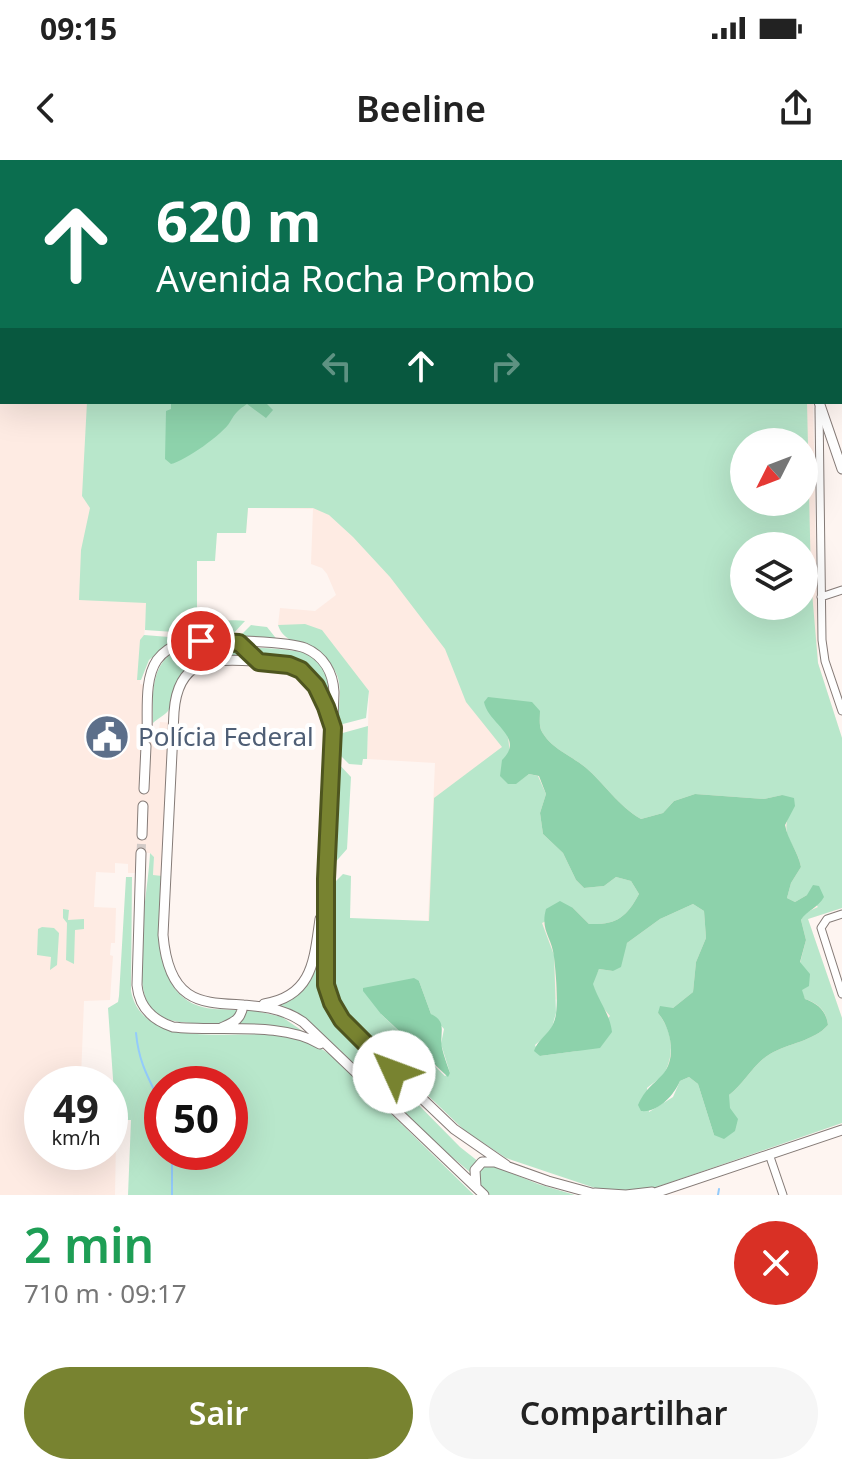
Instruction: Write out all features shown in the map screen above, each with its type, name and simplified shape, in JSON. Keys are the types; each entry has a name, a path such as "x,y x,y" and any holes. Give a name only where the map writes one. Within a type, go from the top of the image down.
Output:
{"main road":[{"path":"820,404 842,469"},
{"path":"147,733 152,669 163,654 176,645 187,642 298,646 321,659 333,682 326,879 325,976 328,994 336,1012 354,1035 454,1129 506,1165"},
{"path":"239,643 259,662"},
{"path":"326,879 311,972 289,997 243,1005 203,1002 182,989 166,960 164,920 174,712 179,686 187,673 203,662 289,665 306,675 320,693 333,728"},
{"path":"144,789 146,746"},
{"path":"142,835 143,806"},
{"path":"141,853 137,985 140,1001 150,1015 166,1024 293,1033 312,1039 339,1058"},
{"path":"218,1029 238,1020 243,1005"},
{"path":"257,1005 294,1016 311,1029 480,1192"},
{"path":"649,1195 842,1130"},
{"path":"480,1192 474,1174 479,1165 488,1161 578,1192 626,1195 661,1193"}],"street":[{"path":"819,404 823,650 842,711"},
{"path":"819,439 830,434"},
{"path":"821,597 842,590"},
{"path":"842,914 822,924 822,937 842,994"},
{"path":"769,1154 783,1195"}],"shaded area":[{"path":"0,404 813,404 813,428 730,428 730,516 815,516 815,532 730,532 730,620 817,620 818,663 842,738 842,908 808,919 842,1018 842,1123 788,1141 428,921 435,763 367,759 369,691 288,625 278,625 280,608 315,611 336,595 327,574 322,568 311,564 313,509 248,508 246,533 196,532 147,603 140,684 146,685 144,733 154,734 160,722 174,723 166,876 153,876 154,857 150,853 138,853 137,873 128,873 128,864 115,863 115,873 96,872 94,907 116,908 115,943 111,943 110,955 113,956 110,1000 84,1001 81,1066 24,1066 24,1170 115,1170 115,1195 0,1195"}],"green space":[{"path":"87,404 807,404 808,428 730,428 730,516 810,516 810,532 730,532 730,620 814,620 818,663 842,738 842,908 808,919 842,1018 842,1123 654,1188 618,1191 598,1189 506,1158 464,1130 345,1016 332,991 329,976 331,886 343,874 351,876 350,918 429,921 434,798 502,747 466,702 445,649 390,577 353,537 329,515 313,508 248,508 246,533 217,533 215,561 197,561 197,615 214,621 245,621 231,636 145,630 146,603 79,600 81,550 90,508 82,496","holes":["540,711 540,723 550,742 585,767 625,808 641,819 663,813 674,801 695,794 764,799 782,795 790,812 787,834 801,867 791,883 787,898 795,902 807,895 818,907 805,913 801,920 806,940 800,963 801,990 805,999 824,1012 828,1025 816,1035 777,1050 759,1063 729,1095 729,1108 714,1135 698,1084 689,1077 680,1081 673,1097 649,1112 647,1088 665,1073 671,1047 669,1033 658,1013 673,1008 693,992 696,962 706,938 704,911 693,904 660,919 627,943 613,971 599,969 592,983 600,1004 610,1016 577,1051 540,1056 535,1045 551,1031 556,1013 554,955 542,923 573,908 589,924 613,921 630,909 639,894 631,881 616,877 604,886 584,888 576,880 563,853 543,834 540,813 546,794 538,776 529,774 515,784 508,784 506,731","419,981 431,1014 444,1029 441,1044 450,1073 445,1076 381,1014"]},
{"path":"171,404 247,404 212,440 171,464 165,459 166,411 171,409"},
{"path":"247,404 267,404 273,410 266,418"},
{"path":"305,624 322,630 369,691 366,718 339,725 339,681 331,664 323,656 289,639 278,625"},
{"path":"251,625 267,627 279,642 237,639"},
{"path":"144,635 169,637 172,641 149,660 141,680 137,680 140,640"},
{"path":"192,646 271,648 310,655 326,674 331,698 326,699 296,665 234,658 203,661 190,666 181,675 168,711 153,723 154,685 161,664 168,656"},
{"path":"488,697 532,702 540,711 541,730 550,742 585,767 625,808 641,819 663,813 674,801 695,794 764,799 782,795 794,798 795,806 785,825 801,867 791,883 787,898 795,902 807,895 813,885 819,886 824,897 801,920 806,940 800,962 810,974 809,986 802,990 805,999 821,1008 828,1025 816,1035 764,1058 729,1095 730,1108 738,1119 735,1131 724,1139 714,1135 698,1084 689,1077 680,1081 670,1097 659,1106 641,1111 638,1105 646,1091 663,1074 670,1060 671,1043 658,1013 660,1006 673,1008 693,992 696,962 706,938 704,911 693,904 660,919 627,943 621,967 613,971 599,969 593,984 612,1032 600,1048 540,1056 534,1051 552,1026 557,1008 553,950 544,923 546,909 560,901 573,908 589,924 606,923 625,914 639,894 631,881 616,877 604,886 584,888 576,880 563,853 543,834 540,813 546,794 539,776 529,774 516,784 508,784 500,776 502,760 510,744 487,710 484,702"},
{"path":"368,726 367,759 363,759 362,765 349,764 337,752 339,734"},
{"path":"336,761 351,777 347,849 332,866"},
{"path":"150,853 154,857 153,875 162,876 161,950 172,984 183,997 199,1006 236,1010 238,1013 227,1021 211,1024 171,1020 152,1010 145,997 141,958"},
{"path":"126,877 132,877 131,991 139,1011 155,1023 175,1031 224,1035 273,1034 293,1036 313,1044 332,1056 474,1195 128,1195 131,1120 128,1120 128,1066 112,1066 108,1008 118,1002"},
{"path":"63,909 69,910 68,920 84,919 84,929 75,930 74,964 66,960 67,923 63,918"},
{"path":"54,928 59,933 57,965 50,970 51,957 37,955 38,929"},
{"path":"318,959 324,999 334,1019 460,1147 479,1162 471,1173 405,1116 307,1021 278,1005 291,997"},
{"path":"414,978 419,981 431,1014 441,1024 442,1048 450,1073 448,1077 381,1014 363,991 363,988"},
{"path":"245,1011 282,1017 307,1034 233,1026 243,1020"},
{"path":"489,1164 575,1195 490,1195 479,1183 479,1168"}],"waterway":[{"path":"136,1033 144,1068"},
{"path":"172,1170 172,1195"},
{"path":"718,1195 719,1189"}],"tunnel":[{"path":"141,853 142,835"}],"place":[{"name":"Polícia Federal","path":"107,737"}],"route":[{"path":"201,641 239,643 252,652 259,662 295,667 312,680 324,701 333,728 326,879 326,985 342,1020 394,1072"}]}
